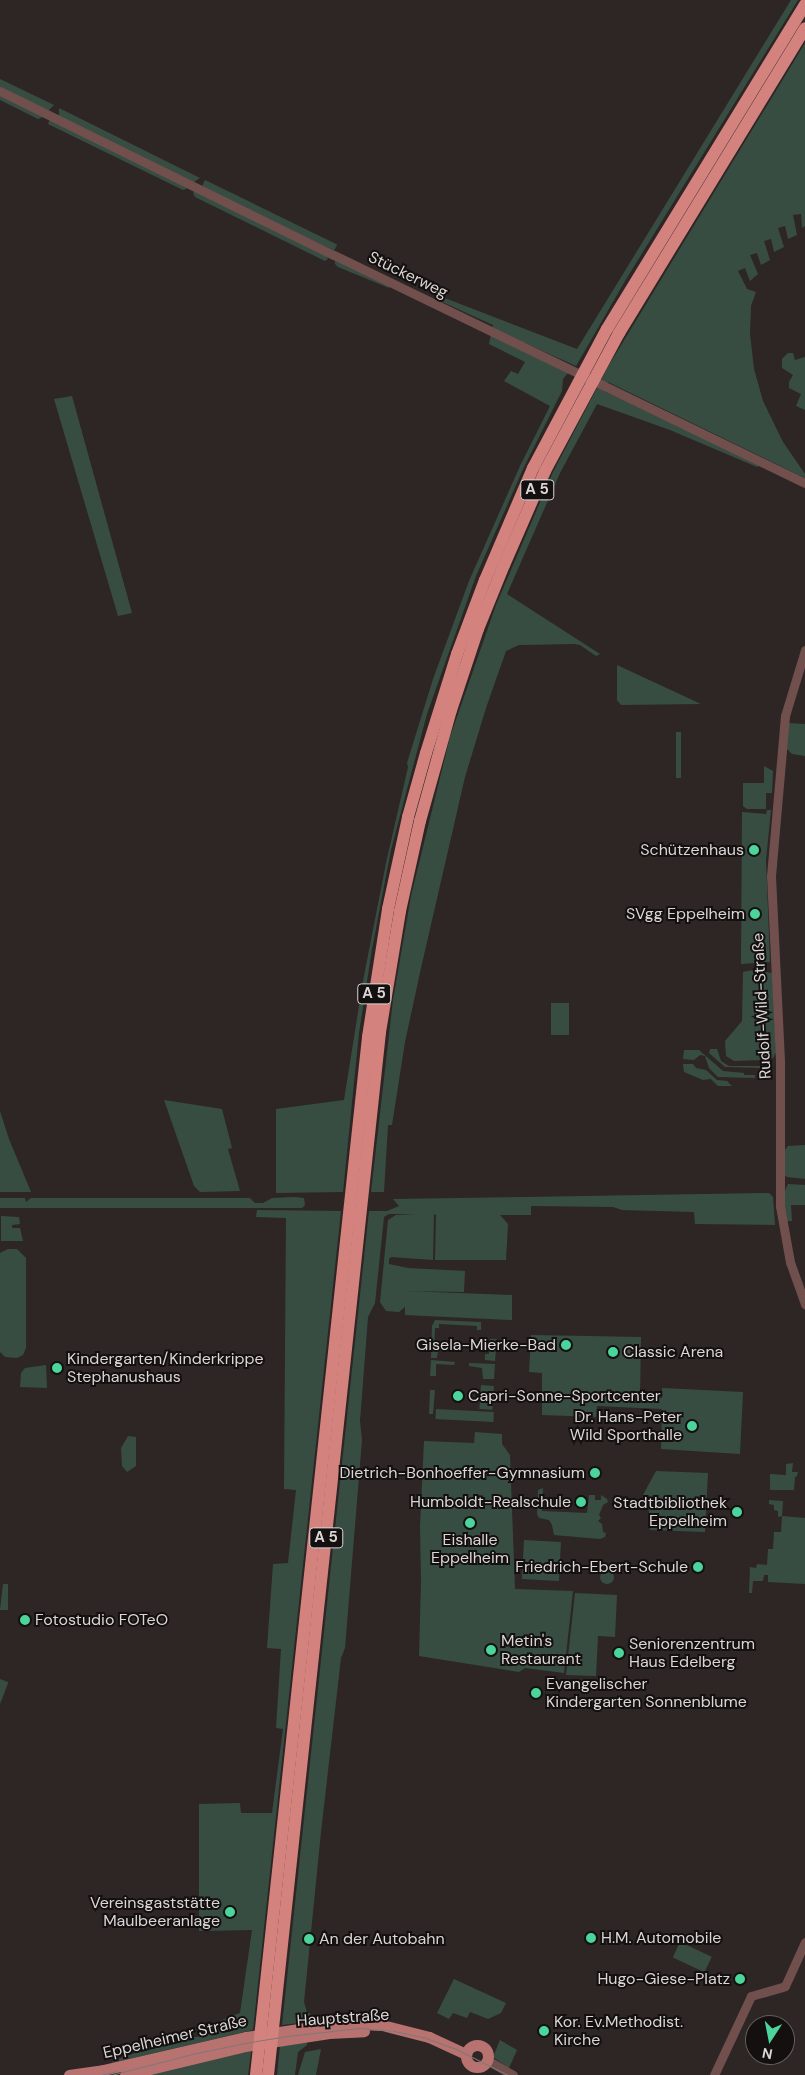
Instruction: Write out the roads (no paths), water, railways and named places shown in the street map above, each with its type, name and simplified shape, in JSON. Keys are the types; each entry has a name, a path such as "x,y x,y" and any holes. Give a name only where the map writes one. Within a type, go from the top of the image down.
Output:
{"highway":[{"name":"A 5","path":"256,2075 368,1037 388,909 411,808 440,706 467,626 533,468 607,329 805,6"},
{"name":"A 5","path":"268,2075 380,1032 400,911 422,812 451,710 481,622 521,524 550,462 619,333 805,28"}],"main road":[{"name":"Hauptstraße","path":"287,2035 331,2024 360,2023 382,2025 429,2037 466,2054 467,2059 473,2065 481,2066 487,2060"},
{"name":"Eppelheimer Straße","path":"69,2075 287,2035"},
{"name":"Eppelheimer Straße","path":"126,2075 245,2042"}],"street":[{"name":"Stückerweg","path":"0,91 805,482"},
{"name":"Rudolf-Wild-Straße","path":"805,650 785,716 771,876 780,1063 780,1206 790,1262 805,1304"},
{"path":"714,2075 751,1996 785,1986 805,1942"},
{"path":"487,2060 513,2075"}],"tram line":[{"path":"111,2075 192,2054 245,2043 287,2036 361,2028 394,2031 423,2037 456,2049 508,2075"},
{"path":"100,2075 117,2071"}],"place":[{"name":"Schützenhaus","path":"754,850"},
{"name":"SVgg Eppelheim","path":"755,914"},
{"name":"Gisela-Mierke-Bad","path":"566,1345"},
{"name":"Classic Arena","path":"613,1352"},
{"name":"Kindergarten/Kinderkrippe Stephanushaus","path":"57,1368"},
{"name":"Capri-Sonne-Sportcenter","path":"458,1396"},
{"name":"Dr. Hans-Peter Wild Sporthalle","path":"692,1426"},
{"name":"Dietrich-Bonhoeffer-Gymnasium","path":"595,1473"},
{"name":"Humboldt-Realschule","path":"581,1502"},
{"name":"Stadtbibliothek Eppelheim","path":"737,1512"},
{"name":"Eishalle Eppelheim","path":"470,1523"},
{"name":"Friedrich-Ebert-Schule","path":"698,1567"},
{"name":"Fotostudio FOTeO","path":"25,1620"},
{"name":"Metin's Restaurant","path":"491,1650"},
{"name":"Seniorenzentrum Haus Edelberg","path":"619,1653"},
{"name":"Evangelischer Kindergarten Sonnenblume","path":"536,1693"},
{"name":"Vereinsgaststätte Maulbeeranlage","path":"230,1912"},
{"name":"H.M. Automobile","path":"591,1938"},
{"name":"An der Autobahn","path":"309,1939"},
{"name":"Hugo-Giese-Platz","path":"740,1979"},
{"name":"Kor. Ev.Methodist. Kirche","path":"544,2031"}]}
